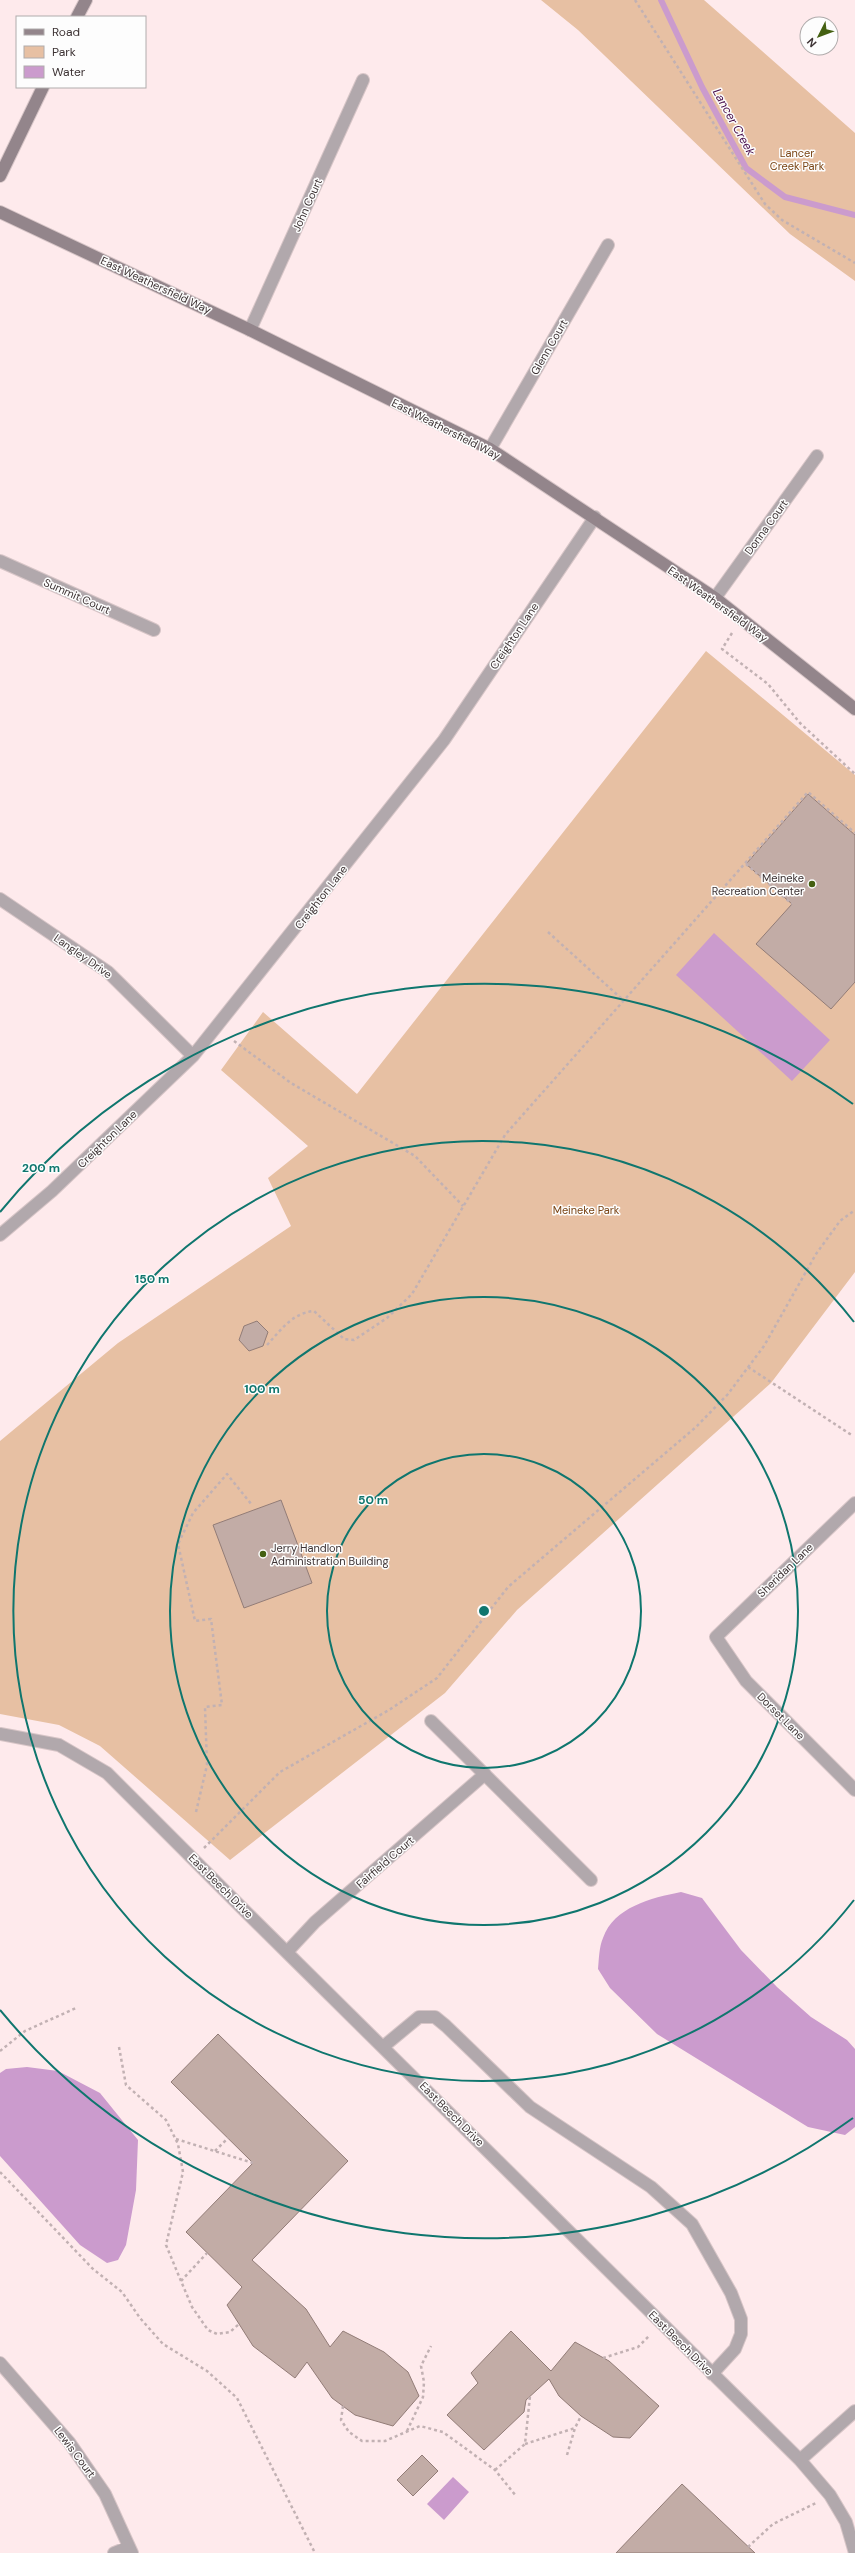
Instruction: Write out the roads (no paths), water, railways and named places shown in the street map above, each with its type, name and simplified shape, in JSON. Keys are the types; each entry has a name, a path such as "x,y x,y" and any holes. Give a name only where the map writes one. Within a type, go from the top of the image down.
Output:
{"street":[{"path":"78,16 86,0"},
{"name":"John Court","path":"250,330 363,80"},
{"path":"0,176 43,88"},
{"name":"East Weathersfield Way","path":"0,212 250,330 490,449 595,517 715,598 855,709"},
{"name":"Glenn Court","path":"490,449 608,244"},
{"name":"Donna Court","path":"715,598 817,456"},
{"name":"Creighton Lane","path":"0,1235 52,1191 193,1056 444,740 595,517"},
{"name":"Summit Court","path":"0,561 154,630"},
{"name":"Langley Drive","path":"0,899 108,972 193,1056"},
{"name":"Sheridan Lane","path":"716,1637 855,1503"},
{"name":"Dorset Lane","path":"716,1637 746,1681 855,1790"},
{"path":"431,1720 591,1880"},
{"name":"East Beech Drive","path":"0,1734 59,1744 107,1773 384,2046 661,2324 800,2460 830,2495 846,2522 855,2553"},
{"name":"Fairfield Court","path":"287,1952 315,1922 485,1774"},
{"path":"384,2046 419,2017 435,2018 446,2026 530,2107 651,2187 678,2210 692,2224 704,2242 731,2293 741,2320 741,2334 735,2349 712,2374"},
{"name":"Lewis Court","path":"0,2363 69,2442 105,2494 130,2550"},
{"path":"800,2460 855,2410"},
{"path":"114,2553 130,2550"}],"water":[{"path":"714,933 830,1040 792,1081 676,975"},
{"path":"681,1892 702,1898 741,1950 777,1987 811,2017 847,2040 855,2049 855,2127 845,2135 808,2127 657,2034 610,1988 598,1969 599,1953 608,1927 625,1911 635,1906 658,1897"},
{"path":"27,2067 58,2071 100,2093 138,2140 136,2190 126,2245 118,2260 107,2263 80,2245 0,2156 0,2073 6,2069"},
{"path":"453,2477 469,2492 444,2520 427,2504"}],"waterway":[{"name":"Lancer Creek","path":"661,0 702,87 746,168 785,197 855,215"}],"place":[{"name":"Meineke Recreation Center","path":"812,884"},
{"name":"Jerry Handlon Administration Building","path":"263,1554"}],"park label":[{"name":"Lancer Creek Park","path":"797,159"},
{"name":"Meineke Park","path":"586,1210"}]}
